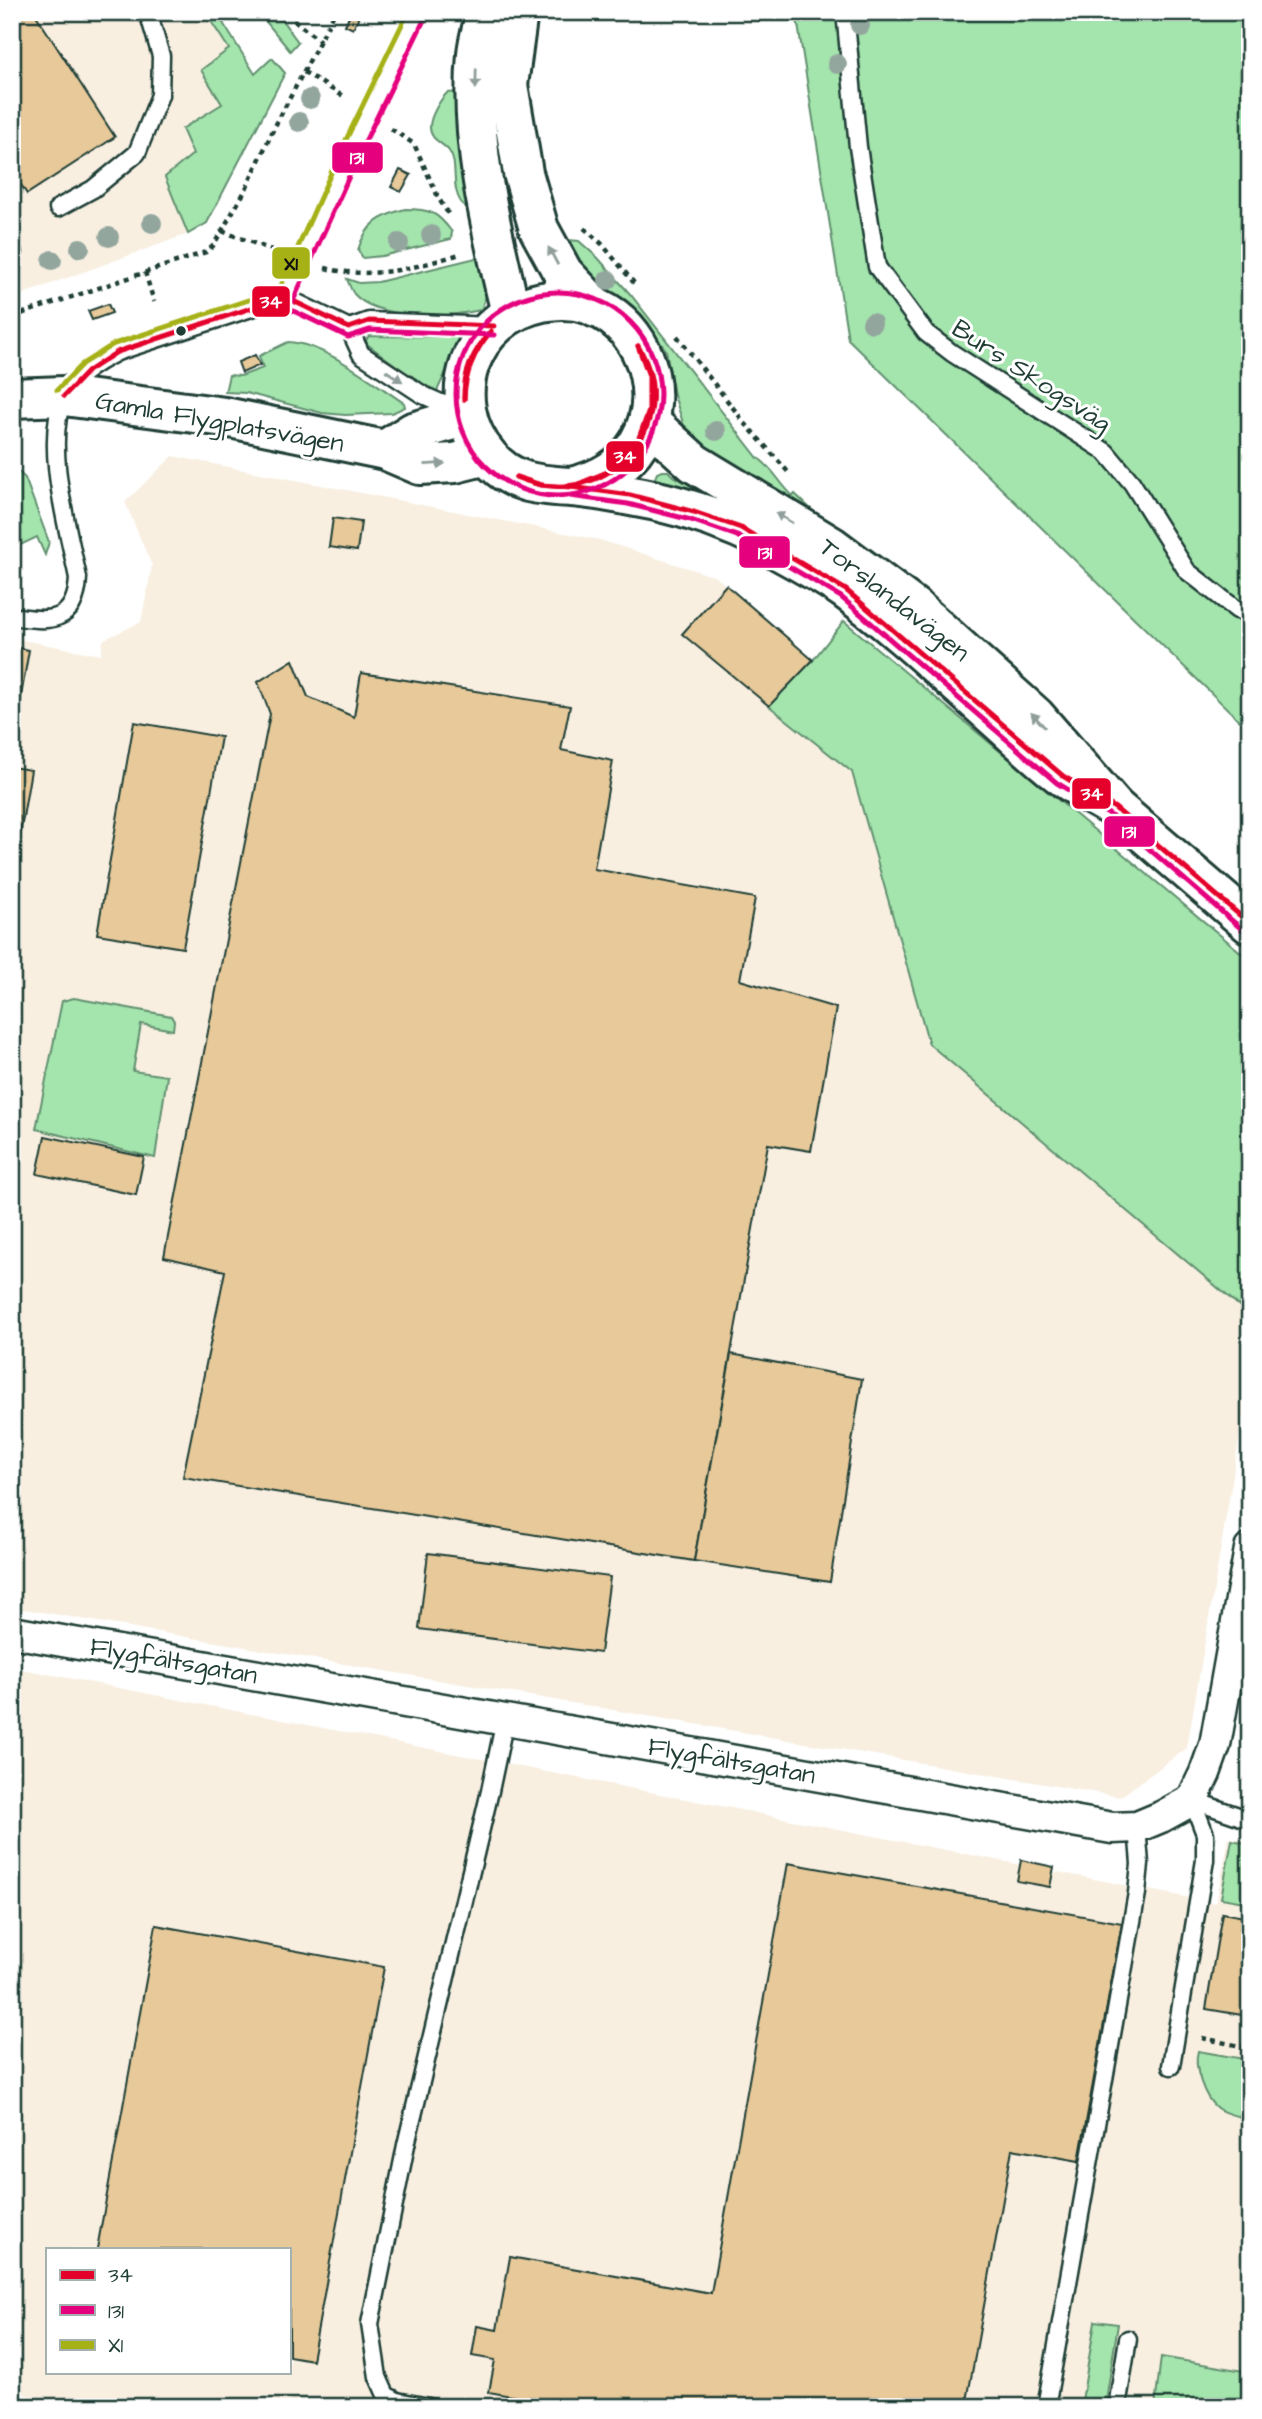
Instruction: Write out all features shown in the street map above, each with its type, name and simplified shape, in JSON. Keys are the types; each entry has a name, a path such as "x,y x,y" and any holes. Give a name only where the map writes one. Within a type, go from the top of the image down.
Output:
{"street":[{"path":"486,12 477,52 475,114 488,246 503,319"},
{"path":"518,12 508,85 523,173 539,229 563,274 596,308 624,328 643,355 652,388 648,421 641,439 630,455 616,468 600,478 571,487 540,486 525,482 511,475 487,455 478,441 466,412 466,381 471,360 482,340 503,319 546,301 580,303 596,308"},
{"name":"Gamla Flygplatsvägen","path":"12,398 64,396 225,417 385,450 420,465 454,463 487,455"},
{"path":"385,450 413,432 466,412"},
{"name":"Torslandavägen","path":"648,421 694,463 831,546 917,610 1035,716 1115,808 1250,924"},
{"name":"Torslandavägen","path":"571,487 630,495 694,512 741,528 800,562 846,590 1063,776 1115,808"},
{"path":"1192,1800 1215,1745 1250,1549"},
{"name":"Flygfältsgatan","path":"12,1632 1112,1828 1137,1826 1161,1818 1192,1800"}],"lane":[{"path":"58,208 93,189 137,153 160,95 161,56 148,12"},
{"path":"285,297 368,113 418,12"},
{"name":"Burs Skogsväg","path":"845,12 859,147 877,267 926,333 952,353 1106,452 1132,483 1187,571 1237,610 1250,614"},
{"path":"12,616 45,621 63,615 77,595 78,578 56,466 56,434 64,396 96,362 117,352 285,297 349,328 360,354 424,395 466,412"},
{"path":"349,328 369,321 503,319"},
{"path":"429,2407 397,2401 386,2395 378,2376 370,2323 406,2144 505,1720"},
{"path":"1192,1800 1250,1820"},
{"path":"1171,2066 1205,1860 1205,1834 1192,1800"},
{"path":"1046,2407 1137,1893 1140,1864 1137,1826"},
{"path":"1117,2407 1128,2339"}],"path":[{"path":"288,12 297,23 320,41"},
{"path":"12,317 214,246 245,191 274,128 335,12"},
{"path":"304,72 414,144 439,199 460,232 488,246"},
{"path":"539,229 571,219 602,244 642,293"},
{"path":"222,231 302,262 346,273 385,274 488,246"},
{"path":"145,272 154,302"},
{"path":"676,335 744,422 795,479"},
{"path":"1177,2033 1250,2048"}],"shaded area":[{"path":"12,12 205,12 229,49 222,104 182,129 193,154 165,177 188,234 12,298"},
{"path":"173,456 600,540 716,577 813,660 769,707 852,772 929,1044 1250,1315 1250,1375 1187,1748 1120,1797 12,1607 12,638 101,655 103,640 141,622 152,566 125,502"},
{"path":"12,1667 1216,1903 1229,1838 1250,1840 1250,2407 89,2407 12,2392"}],"green space":[{"path":"205,12 234,12 223,23 255,74 272,58 285,73 207,223 188,234 165,177 193,154 182,129 222,104 201,70 229,49"},
{"path":"258,12 276,12 298,42 290,51"},
{"path":"796,12 1250,12 1250,731 848,339"},
{"path":"461,92 471,207 465,207 460,200 455,186 452,157 434,138 430,127 434,113 444,96 447,93"},
{"path":"405,209 427,211 437,216 452,232 451,239 363,258 358,250 370,227 381,218"},
{"path":"568,240 579,241 598,258 631,295 758,458 793,496 795,494 815,513 810,515 711,458 686,432 674,395 666,350 631,306 581,269 567,247"},
{"path":"488,255 486,296 481,310 433,315 396,313 365,303 354,294 347,279 359,283 378,282"},
{"path":"369,336 462,338 437,391 433,393 367,344"},
{"path":"288,342 303,344 333,357 364,375 404,403 405,407 392,413 345,415 322,413 246,393 225,392 229,375 241,376 263,368 259,356"},
{"path":"12,466 25,478 49,542 45,555 37,537 12,549"},
{"path":"668,471 741,512 653,483 657,473"},
{"path":"844,621 1250,960 1250,1315 929,1044 852,772 769,706 813,660"},
{"path":"74,998 171,1016 174,1021 173,1030 141,1024 133,1071 167,1076 155,1158 36,1129 62,1001"},
{"path":"1232,1840 1250,1844 1250,1903 1221,1898"},
{"path":"1198,2051 1250,2060 1250,2119 1224,2112 1212,2103 1198,2073"},
{"path":"1095,2321 1118,2324 1105,2407 1081,2407"},
{"path":"1161,2357 1250,2372 1250,2407 1155,2407"}],"building":[{"path":"12,12 34,12 115,137 27,194 12,171"},
{"path":"351,12 361,12 353,29 345,25"},
{"path":"400,170 411,175 401,192 391,187"},
{"path":"12,220 23,254 12,258"},
{"path":"108,304 112,313 92,320 88,311"},
{"path":"255,355 260,365 242,373 238,362"},
{"path":"333,518 361,522 357,551 329,547"},
{"path":"726,585 813,660 769,706 682,634"},
{"path":"12,647 29,650 18,714 12,713"},
{"path":"293,660 308,697 354,717 361,673 570,706 561,750 613,761 594,869 755,898 740,980 836,1008 811,1151 768,1144 694,1561 183,1477 225,1271 164,1257 270,714 258,682"},
{"path":"134,722 221,737 183,948 97,934"},
{"path":"12,767 31,770 12,882"},
{"path":"45,1136 144,1157 136,1195 37,1174"},
{"path":"731,1354 862,1379 830,1582 694,1561"},
{"path":"428,1553 610,1577 600,1653 419,1629"},
{"path":"1021,1860 1054,1867 1050,1887 1017,1881"},
{"path":"788,1863 1122,1923 1079,2161 1012,2149 967,2401 997,2407 572,2407 489,2392 495,2360 472,2356 477,2326 497,2330 510,2257 711,2293"},
{"path":"1222,1913 1250,1918 1248,2016 1206,2009"},
{"path":"156,1925 384,1967 312,2360 290,2356 290,2248 97,2248"}],"transit line":[{"name":"X1","path":"57,390 82,364 114,344 279,290 343,146 408,12"},
{"name":"131","path":"293,301 359,154 426,16"},
{"name":"131","path":"558,292 597,300 615,309 630,322 643,337 652,355 660,394 652,433 643,451 630,466 615,479 597,488 558,496 519,488 501,479 486,466 473,451 464,433 456,394 464,355 473,337 486,322 501,309 519,300 558,292"},
{"name":"34","path":"64,396 88,371 117,352 285,297 349,328 369,321 494,326"},
{"name":"131","path":"281,305 348,337 370,330 494,335"},
{"name":"34","path":"464,399 465,380 471,362 491,331"},
{"name":"34","path":"464,399 471,362 491,331"},
{"name":"34","path":"516,477 541,485 571,487 612,470 637,443 649,411 649,376 638,346"},
{"name":"34","path":"516,477 548,486 579,484 606,474 628,456 644,433 652,406 650,376 638,346"},
{"name":"34","path":"571,487 630,495 741,528 846,590 1063,776 1115,808 1250,924"},
{"name":"131","path":"570,496 628,504 691,520 737,536 841,597 1057,783 1110,815 1244,931"}]}
